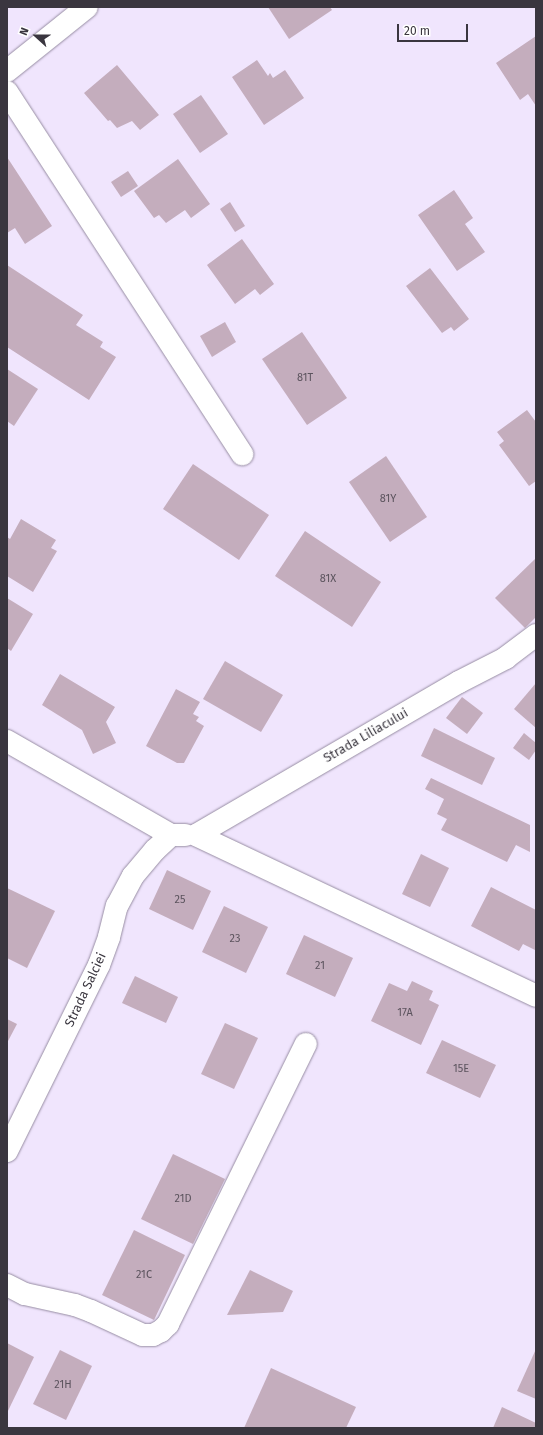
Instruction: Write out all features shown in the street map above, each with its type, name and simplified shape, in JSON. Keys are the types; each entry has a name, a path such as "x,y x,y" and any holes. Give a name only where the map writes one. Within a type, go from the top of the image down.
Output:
{"street":[{"path":"7,71 87,7"},
{"path":"7,92 242,454"},
{"name":"Strada Liliacului","path":"196,835 459,682 506,658 536,635"},
{"path":"7,741 171,835 196,835 536,996"},
{"name":"Strada Salciei","path":"7,1151 99,965 109,937 117,906 133,876 155,850 171,835"},
{"path":"7,1285 31,1296 59,1301 91,1311 143,1335 153,1335 161,1331 168,1324 306,1044"}],"building":[{"path":"268,7 330,7 332,10 289,39"},
{"path":"536,36 536,106 528,94 520,100 496,63"},
{"path":"257,60 268,76 270,73 273,78 285,70 304,98 264,125 232,77"},
{"path":"117,65 159,115 140,130 132,121 117,128 110,120 108,121 84,93"},
{"path":"201,95 228,134 200,153 173,114"},
{"path":"7,157 52,226 25,244 15,228 7,233"},
{"path":"178,159 210,204 191,218 185,210 166,223 159,215 154,218 134,191"},
{"path":"128,171 138,186 121,197 111,182"},
{"path":"454,190 473,218 465,224 485,252 457,271 418,215"},
{"path":"230,202 245,226 235,232 220,209"},
{"path":"242,239 274,284 260,295 255,289 235,304 207,265"},
{"path":"7,265 83,315 76,325 103,342 100,347 116,357 89,400 7,347"},
{"path":"430,268 469,319 454,331 451,327 442,333 406,286"},
{"path":"225,322 236,342 212,357 200,336"},
{"path":"302,332 347,398 307,425 262,359"},
{"path":"7,369 38,389 14,426 7,421"},
{"path":"527,410 536,422 536,481 529,486 499,445 504,441 497,432"},
{"path":"386,456 427,517 390,542 349,482"},
{"path":"193,464 269,515 239,560 163,509"},
{"path":"21,519 56,540 51,548 57,551 33,592 7,576 7,537 10,539"},
{"path":"305,531 381,582 352,627 275,576"},
{"path":"536,558 536,617 525,628 495,598"},
{"path":"7,598 33,614 11,651 7,648"},
{"path":"225,661 283,695 261,732 203,699"},
{"path":"60,674 115,707 106,722 116,743 93,754 82,730 42,705"},
{"path":"536,683 536,728 514,709"},
{"path":"176,689 200,702 193,714 199,717 196,721 204,726 184,763 177,763 146,746"},
{"path":"462,697 483,713 467,734 446,718"},
{"path":"434,728 495,758 482,785 421,756"},
{"path":"524,733 536,743 536,750 529,760 513,748"},
{"path":"431,778 530,825 530,852 516,845 507,862 441,830 447,819 437,814 444,799 425,789"},
{"path":"421,854 449,868 430,907 402,894"},
{"path":"167,870 211,891 193,930 149,909"},
{"path":"491,887 536,910 535,950 523,944 519,951 471,926"},
{"path":"7,888 55,911 27,968 7,958"},
{"path":"224,906 268,927 246,973 202,952"},
{"path":"304,935 353,958 335,997 286,974"},
{"path":"135,976 178,997 166,1023 122,1003"},
{"path":"412,981 433,991 429,1000 439,1005 421,1045 371,1021 389,983 407,991"},
{"path":"7,1019 17,1024 7,1043"},
{"path":"225,1023 258,1038 234,1089 201,1074"},
{"path":"442,1040 496,1065 480,1098 426,1073"},
{"path":"173,1154 225,1179 193,1244 141,1219"},
{"path":"134,1230 185,1255 154,1320 102,1295"},
{"path":"250,1270 293,1291 283,1312 227,1315"},
{"path":"7,1343 34,1357 7,1413"},
{"path":"536,1349 536,1399 517,1391"},
{"path":"60,1350 92,1366 66,1420 33,1404"},
{"path":"271,1368 356,1407 346,1428 244,1428"},
{"path":"502,1407 536,1423 536,1428 493,1428"}]}
